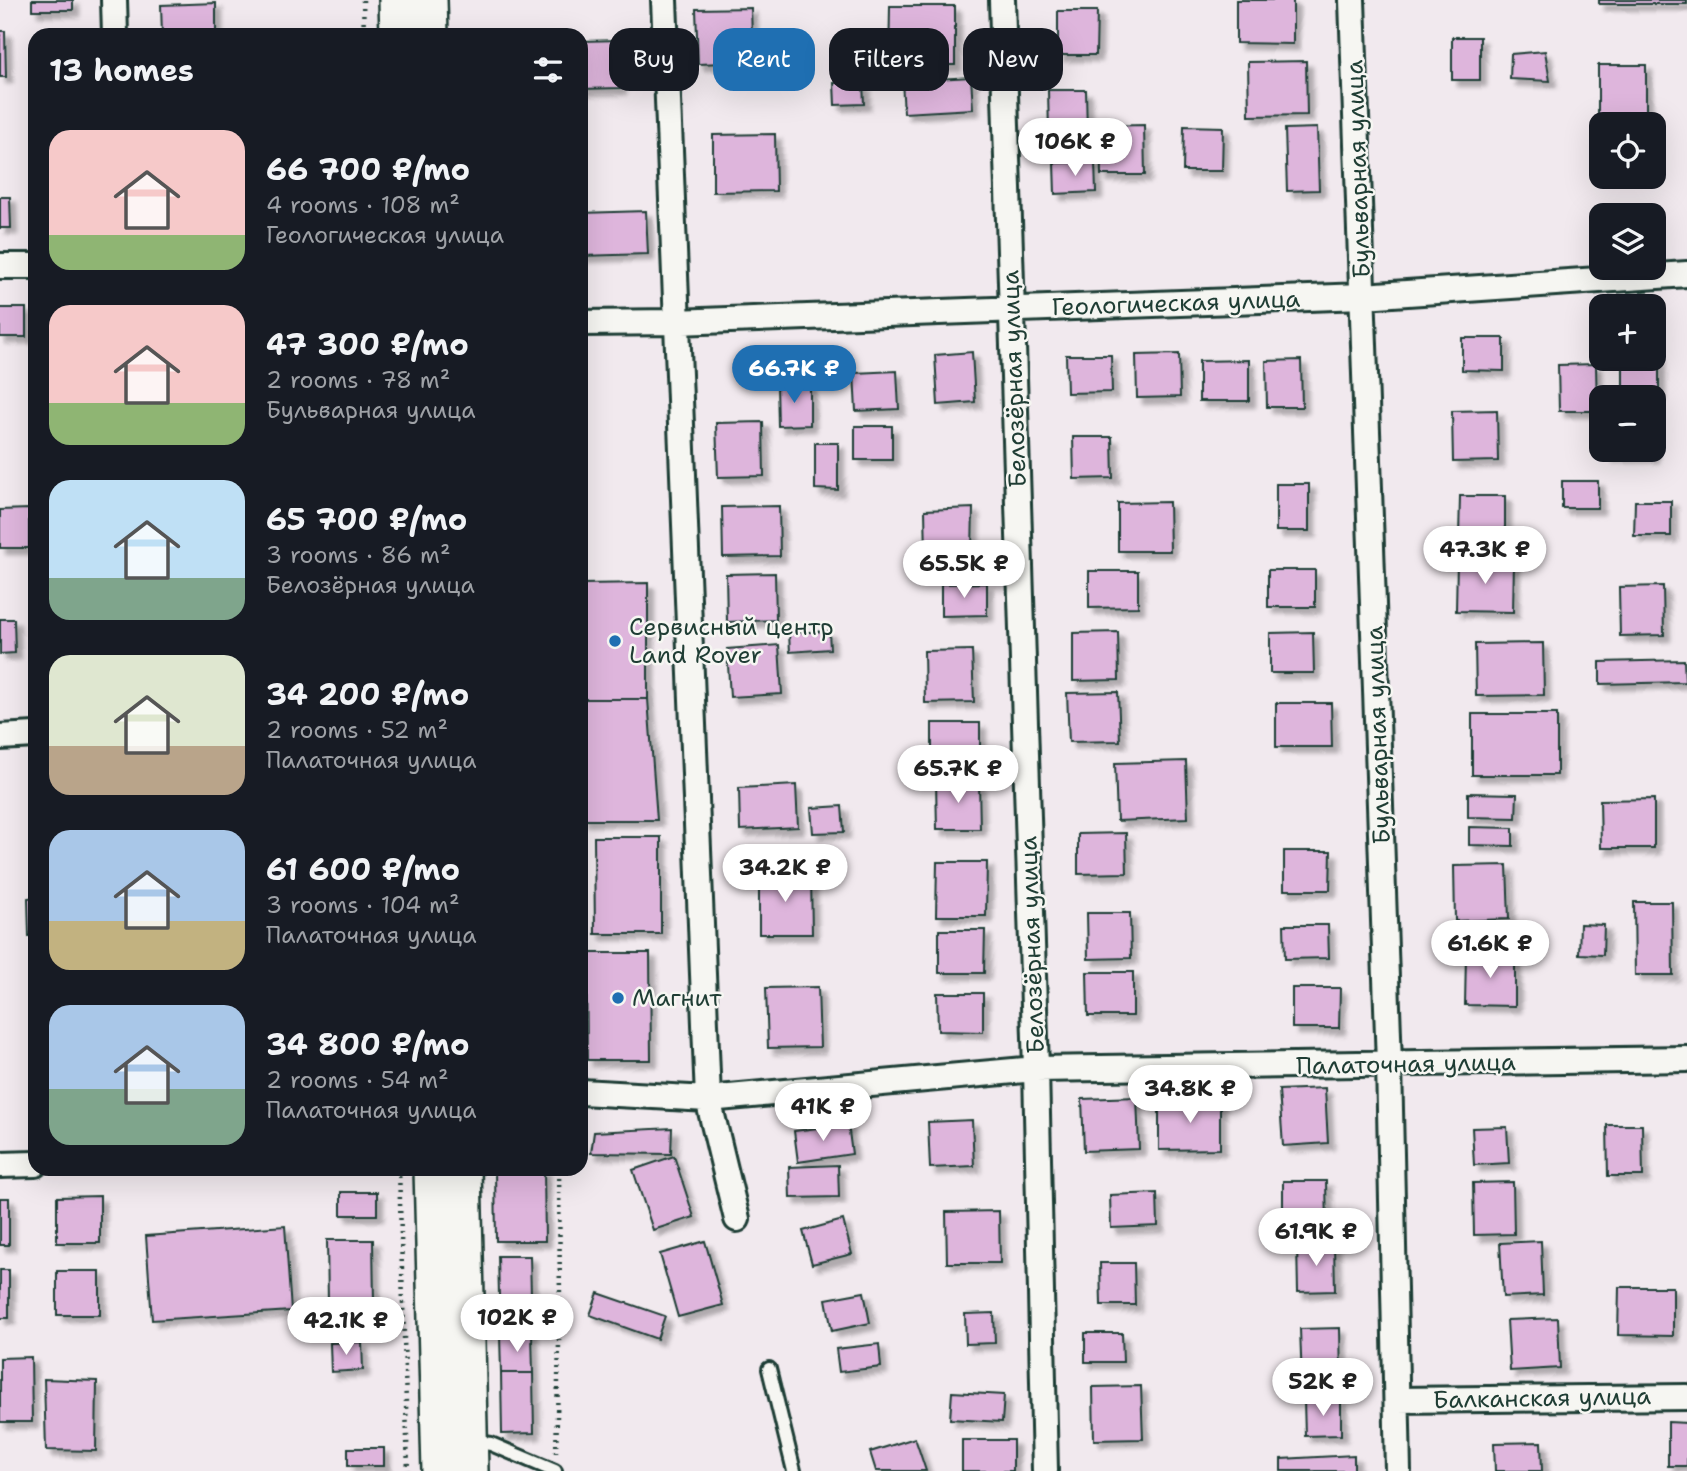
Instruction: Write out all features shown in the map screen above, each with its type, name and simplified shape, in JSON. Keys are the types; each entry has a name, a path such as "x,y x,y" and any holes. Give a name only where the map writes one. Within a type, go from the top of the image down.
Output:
{"main road":[{"path":"397,0 398,28"},
{"path":"429,0 430,28"},
{"path":"432,1176 440,1471"},
{"path":"463,1176 470,1456"}],"street":[{"path":"114,0 115,28"},
{"path":"664,0 708,1099 737,1219"},
{"name":"Белозёрная улица","path":"1002,0 1036,1069 1045,1471"},
{"name":"Бульварная улица","path":"1352,0 1389,1065 1398,1471"},
{"path":"0,267 28,266"},
{"name":"Геологическая улица","path":"588,323 676,322 1363,296 1687,274"},
{"path":"0,737 28,735"},
{"name":"Палаточная улица","path":"588,1092 708,1099 1036,1069 1687,1059"},
{"path":"0,1165 28,1164"},
{"name":"Балканская улица","path":"1397,1400 1687,1397"}],"lane":[{"path":"769,1369 794,1471"},
{"path":"470,1456 491,1444 555,1471"}],"path":[{"path":"363,0 365,28"},
{"path":"399,1176 408,1471"},
{"path":"556,1457 560,1307 559,1176"}],"building":[{"path":"32,0 73,0 73,10 32,10"},
{"path":"1236,0 1293,0 1293,44 1236,43"},
{"path":"1599,0 1687,0 1687,4 1599,4"},
{"path":"216,3 216,28 162,28 161,5"},
{"path":"890,6 955,6 955,65 949,65 949,28 890,28"},
{"path":"751,8 752,28 713,28 713,63 699,64 696,9"},
{"path":"1058,11 1097,11 1096,55 1063,55 1063,28 1058,28"},
{"path":"0,31 5,31 6,77 0,77"},
{"path":"1452,37 1480,37 1480,80 1452,80"},
{"path":"609,40 609,88 588,89 588,41"},
{"path":"1545,51 1550,81 1510,79 1511,54"},
{"path":"1306,61 1307,115 1249,116 1248,62"},
{"path":"1598,65 1646,65 1646,112 1598,112"},
{"path":"963,77 963,91 972,91 973,109 904,113 903,91 949,91 949,78"},
{"path":"1086,90 1087,133 1049,133 1048,91"},
{"path":"834,91 863,91 864,104 835,105"},
{"path":"1144,125 1145,175 1101,175 1100,126"},
{"path":"1184,126 1223,127 1222,171 1183,171"},
{"path":"1317,128 1319,190 1287,191 1285,129"},
{"path":"775,134 776,191 713,192 713,135"},
{"path":"1095,162 1096,192 1055,194 1054,163"},
{"path":"0,197 10,197 11,228 0,228"},
{"path":"646,211 648,254 588,256 588,213"},
{"path":"0,308 26,308 26,337 0,337"},
{"path":"1462,338 1504,338 1504,371 1462,370"},
{"path":"972,352 975,402 938,405 935,355"},
{"path":"1179,354 1180,397 1137,398 1136,355"},
{"path":"1066,355 1111,355 1112,392 1067,393"},
{"path":"1249,360 1249,401 1199,401 1199,361"},
{"path":"1301,360 1302,407 1267,407 1266,361"},
{"path":"1589,364 1589,371 1596,371 1596,385 1589,385 1589,411 1559,411 1558,365"},
{"path":"897,371 899,409 856,411 854,373"},
{"path":"1623,371 1659,371 1659,385 1623,385"},
{"path":"777,384 810,384 810,425 778,426"},
{"path":"1497,410 1498,461 1453,462 1452,411"},
{"path":"763,422 764,476 718,477 716,423"},
{"path":"855,426 892,426 892,460 855,460"},
{"path":"1073,437 1112,437 1113,478 1074,479"},
{"path":"815,443 838,443 838,490 815,489"},
{"path":"1562,481 1598,481 1598,508 1562,508"},
{"path":"1276,484 1309,484 1309,531 1276,531"},
{"path":"1460,496 1505,496 1505,537 1459,537"},
{"path":"1635,501 1671,501 1671,536 1634,536"},
{"path":"1169,502 1170,551 1118,551 1118,503"},
{"path":"779,506 780,556 723,557 722,507"},
{"path":"973,508 972,551 926,554 925,510"},
{"path":"28,509 28,548 0,548 0,510"},
{"path":"1457,560 1514,561 1513,612 1456,611"},
{"path":"1268,570 1315,570 1315,607 1268,607"},
{"path":"1089,571 1138,571 1138,607 1089,608"},
{"path":"775,573 776,620 727,622 726,574"},
{"name":"Сервисный центр Land Rover","path":"648,583 648,699 588,699 588,584"},
{"path":"987,583 987,615 941,616 941,584"},
{"path":"1663,586 1664,635 1620,636 1619,587"},
{"path":"0,619 14,619 15,653 0,654"},
{"path":"829,631 830,649 790,652 789,633"},
{"path":"1118,632 1119,680 1073,681 1073,633"},
{"path":"1313,632 1314,673 1270,673 1270,633"},
{"path":"1543,643 1544,695 1476,696 1475,644"},
{"path":"779,645 782,694 730,697 727,649"},
{"path":"972,650 974,702 925,703 924,651"},
{"path":"1684,660 1685,682 1600,684 1600,662"},
{"path":"1118,692 1120,741 1069,742 1067,693"},
{"path":"588,699 648,699 657,820 588,820"},
{"path":"1276,703 1331,703 1332,747 1276,747"},
{"path":"1472,714 1557,714 1557,775 1472,775"},
{"path":"932,723 980,723 980,765 932,766"},
{"path":"1186,761 1188,818 1117,821 1115,763"},
{"path":"936,782 979,782 980,829 937,829"},
{"path":"796,785 798,827 740,830 739,788"},
{"path":"1468,793 1517,794 1516,818 1468,817"},
{"path":"1654,799 1654,848 1601,848 1600,800"},
{"path":"842,806 844,832 813,833 811,808"},
{"path":"1469,827 1513,828 1513,846 1469,845"},
{"path":"1126,833 1127,873 1078,874 1078,834"},
{"path":"594,837 661,837 661,934 595,934"},
{"path":"1284,851 1331,851 1330,890 1284,890"},
{"path":"937,862 987,862 986,916 936,916"},
{"path":"1507,865 1509,919 1455,921 1454,866"},
{"path":"759,874 811,874 812,934 759,934"},
{"path":"1634,902 1672,902 1673,975 1635,975"},
{"path":"1087,913 1130,913 1131,958 1088,959"},
{"path":"1580,924 1604,925 1603,955 1579,954"},
{"path":"1284,925 1328,925 1329,958 1285,959"},
{"path":"939,930 985,930 984,973 939,973"},
{"name":"Магнит","path":"588,953 650,953 651,1060 588,1060"},
{"path":"1466,954 1515,955 1515,1006 1465,1005"},
{"path":"1087,972 1133,972 1133,1016 1088,1016"},
{"path":"818,987 820,1047 768,1048 766,988"},
{"path":"1292,988 1340,988 1339,1028 1292,1028"},
{"path":"937,993 983,993 983,1032 938,1031"},
{"path":"1325,1088 1328,1143 1283,1146 1279,1090"},
{"path":"1137,1097 1139,1149 1084,1151 1082,1099"},
{"path":"1220,1100 1220,1149 1159,1150 1159,1101"},
{"path":"972,1120 974,1166 930,1168 928,1122"},
{"path":"848,1124 852,1154 798,1162 794,1131"},
{"path":"1607,1125 1642,1125 1643,1176 1608,1176"},
{"path":"1507,1127 1509,1163 1474,1165 1472,1128"},
{"path":"672,1128 671,1154 591,1153 594,1132"},
{"path":"674,1156 694,1217 653,1230 633,1170"},
{"path":"838,1165 839,1197 790,1198 789,1167"},
{"path":"495,1176 544,1176 545,1241 496,1241"},
{"path":"1283,1181 1326,1181 1327,1226 1283,1227"},
{"path":"1513,1182 1514,1234 1474,1235 1473,1183"},
{"path":"341,1192 377,1192 377,1215 341,1215"},
{"path":"1157,1193 1158,1226 1111,1228 1110,1195"},
{"path":"100,1196 100,1243 57,1243 57,1197"},
{"path":"0,1198 9,1198 9,1245 0,1245"},
{"path":"999,1211 1000,1263 947,1263 946,1212"},
{"path":"843,1220 852,1254 812,1264 803,1231"},
{"path":"285,1226 291,1311 152,1320 146,1236"},
{"path":"327,1240 373,1240 374,1302 328,1302"},
{"path":"705,1241 723,1305 678,1317 660,1254"},
{"path":"1541,1241 1543,1295 1503,1297 1500,1243"},
{"path":"1334,1243 1335,1291 1298,1292 1297,1244"},
{"path":"498,1256 530,1256 532,1334 500,1335"},
{"path":"1100,1263 1134,1263 1135,1305 1101,1305"},
{"path":"0,1270 9,1270 9,1318 0,1318"},
{"path":"57,1271 100,1271 100,1315 57,1315"},
{"path":"1619,1287 1673,1287 1673,1336 1618,1335"},
{"path":"864,1292 870,1323 832,1331 826,1299"},
{"path":"598,1293 665,1316 657,1339 590,1315"},
{"path":"994,1313 995,1343 966,1344 965,1314"},
{"path":"1558,1318 1560,1368 1510,1371 1507,1320"},
{"path":"1340,1328 1341,1381 1302,1382 1300,1329"},
{"path":"1085,1333 1122,1333 1123,1362 1085,1362"},
{"path":"532,1334 533,1373 501,1373 500,1335"},
{"path":"362,1342 363,1370 331,1372 330,1343"},
{"path":"879,1344 881,1367 839,1372 836,1349"},
{"path":"31,1357 32,1422 0,1422 0,1358"},
{"path":"501,1373 533,1373 534,1433 502,1434"},
{"path":"44,1379 97,1381 96,1451 46,1450"},
{"path":"1141,1386 1143,1439 1094,1440 1093,1387"},
{"path":"952,1392 1004,1395 1002,1422 950,1419"},
{"path":"1304,1400 1341,1400 1341,1435 1305,1436"},
{"path":"1668,1422 1687,1423 1687,1466 1668,1466"},
{"path":"915,1438 926,1471 876,1471 870,1452"},
{"path":"962,1440 1013,1440 1013,1471 962,1471"},
{"path":"1541,1442 1542,1471 1495,1471 1494,1443"},
{"path":"348,1448 384,1448 384,1466 348,1466"},
{"path":"1354,1455 1354,1471 1281,1471 1281,1459"}],"place":[{"name":"Сервисный центр Land Rover","path":"615,641"},
{"name":"Магнит","path":"618,998"}]}
